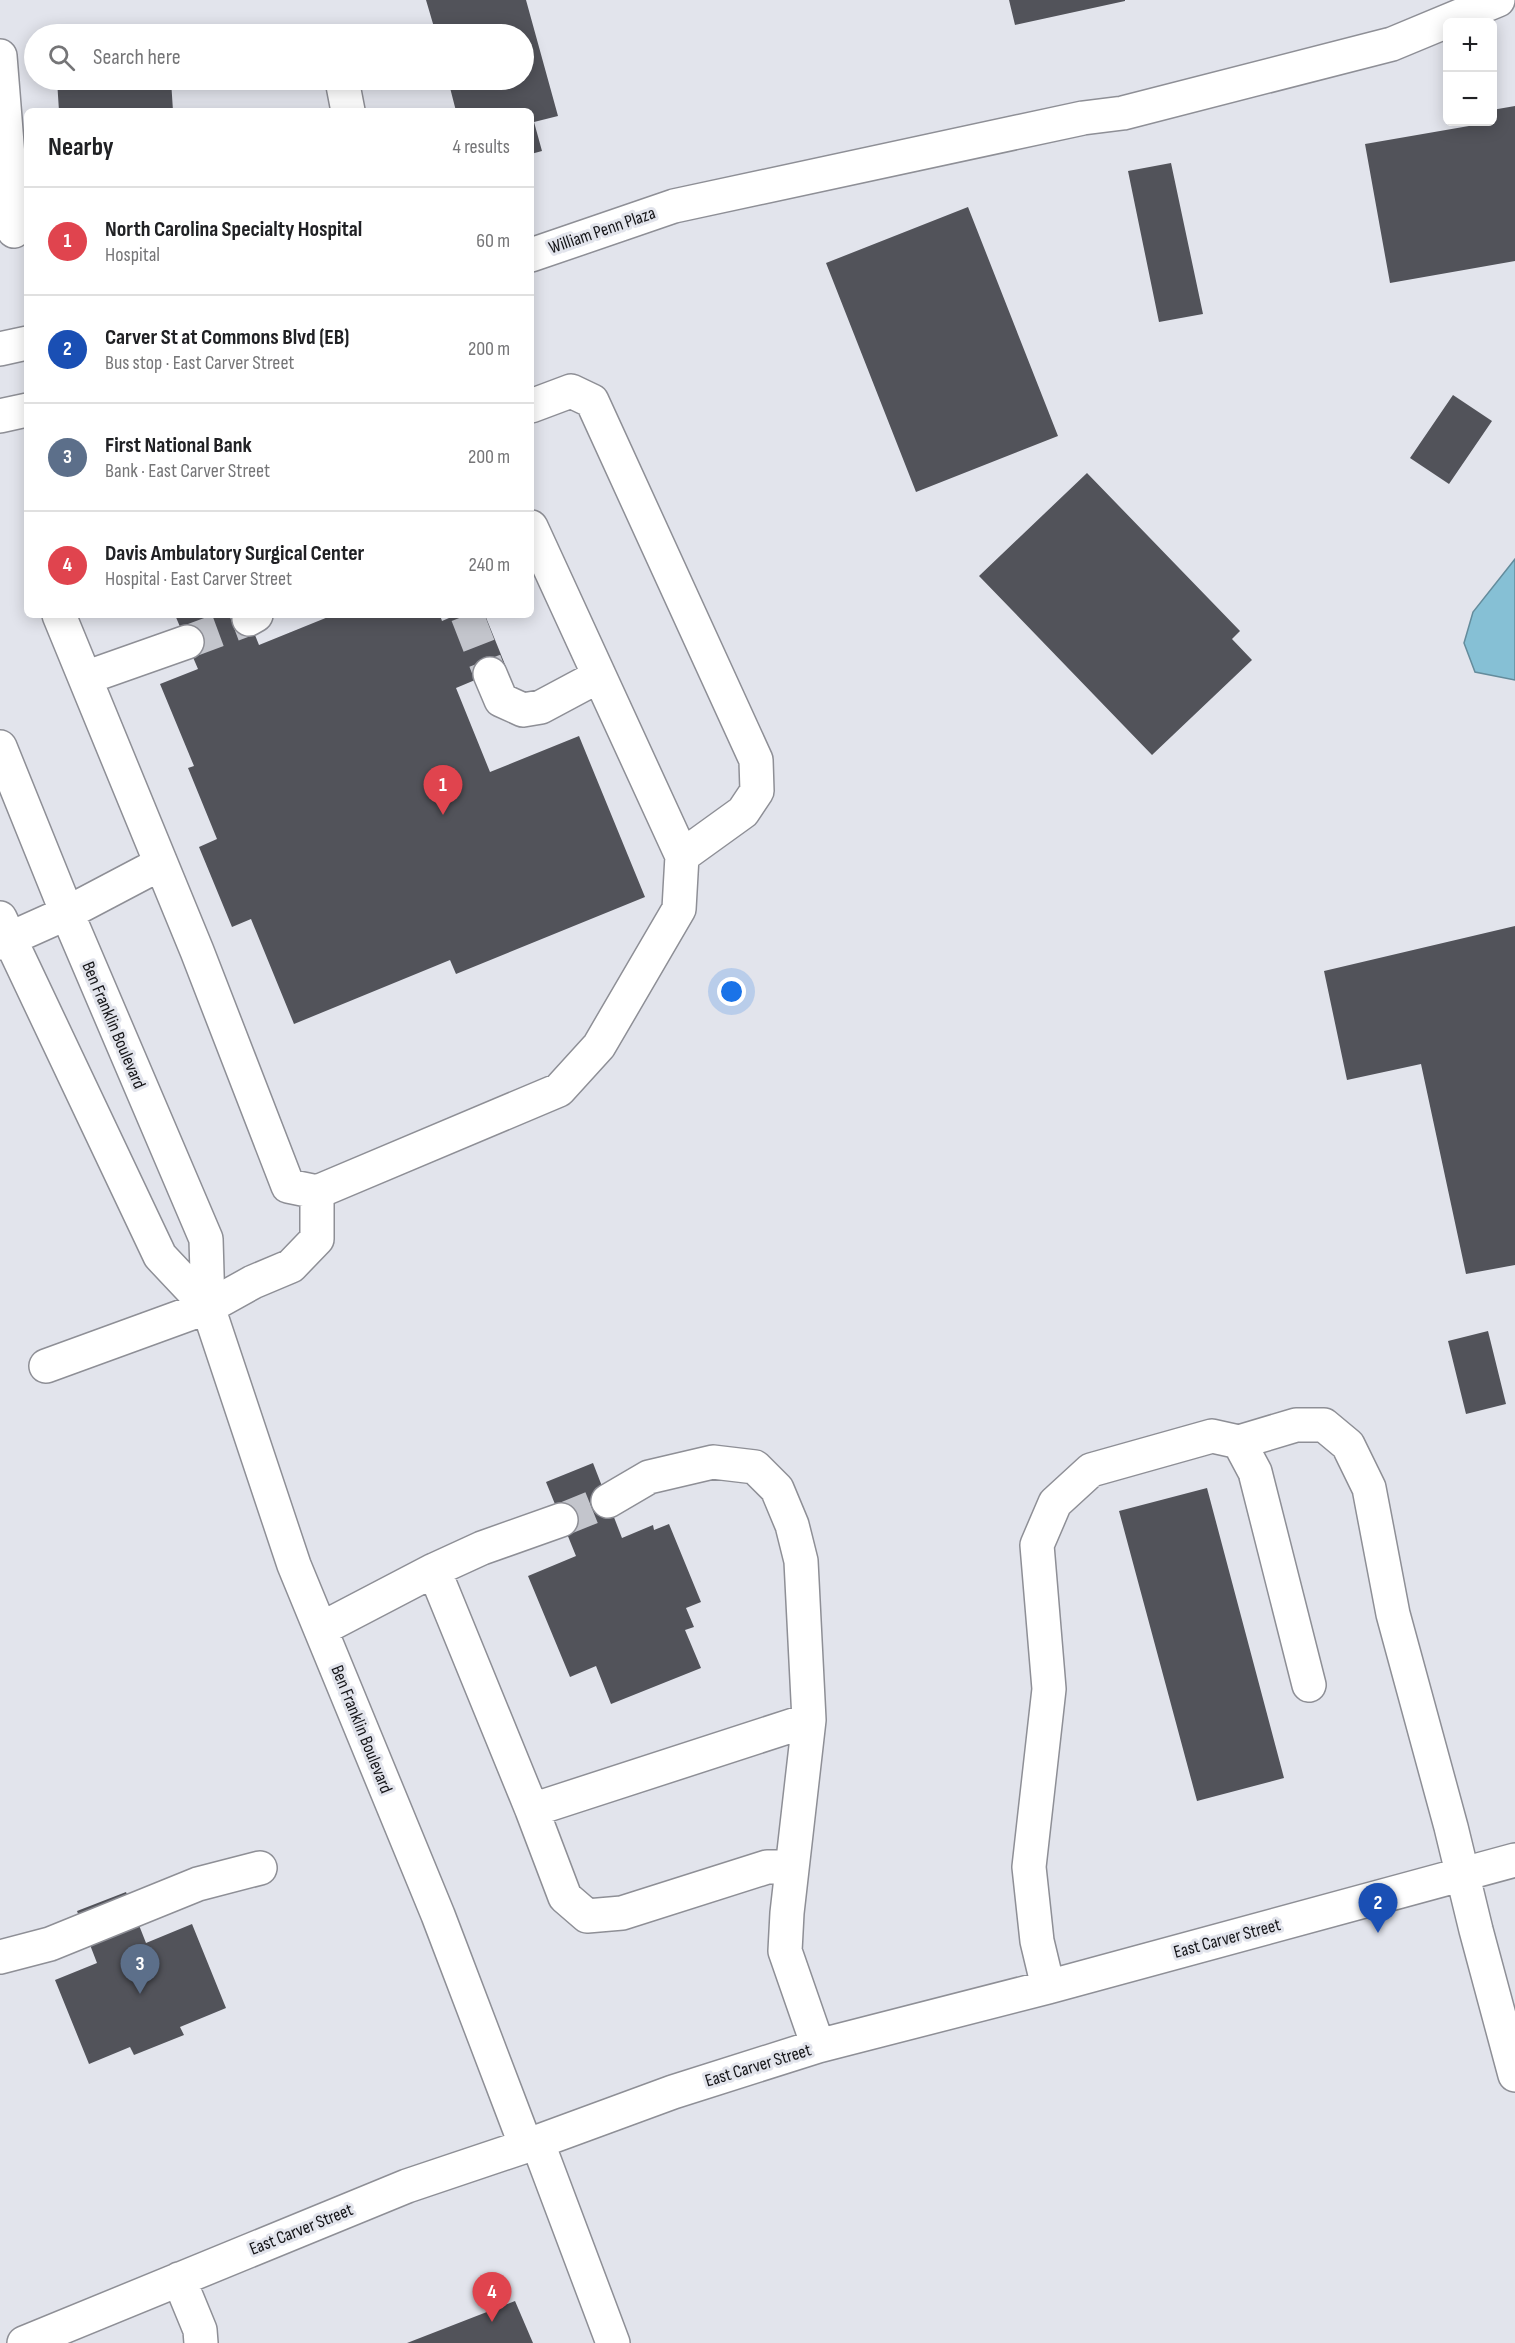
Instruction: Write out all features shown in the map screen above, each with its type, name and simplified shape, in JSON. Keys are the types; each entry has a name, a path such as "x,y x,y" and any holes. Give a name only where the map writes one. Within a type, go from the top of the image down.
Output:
{"street":[{"name":"William Penn Plaza","path":"534,254 674,206 1083,118 1123,113 1392,44 1498,0"},
{"path":"0,56 14,231"},
{"path":"344,90 347,108"},
{"path":"0,349 24,344"},
{"path":"534,405 571,391 592,401 756,760 757,791 743,812 682,856"},
{"path":"0,416 24,411"},
{"path":"60,618 197,951 288,1186 317,1192 559,1090 599,1046 679,909 682,856 534,534"},
{"path":"85,678 187,642"},
{"path":"490,674 501,700 523,710 541,706 599,676"},
{"name":"Ben Franklin Boulevard","path":"0,747 67,913 206,1239 208,1307 294,1565 613,2343"},
{"path":"3,933 67,913 160,864"},
{"name":"Ben Franklin Boulevard","path":"3,933 160,1256 208,1307"},
{"path":"45,1366 208,1307 253,1281 291,1266 318,1239 317,1192"},
{"path":"1048,1987 1037,1941 1029,1867 1049,1689 1037,1545 1055,1503 1091,1470 1212,1436 1239,1442 1296,1425 1324,1425 1348,1444 1369,1488 1393,1614 1515,2075"},
{"path":"1239,1442 1256,1472 1309,1685"},
{"path":"608,1501 650,1477 713,1462 755,1467 777,1489 792,1525 801,1561 809,1720 785,1951 818,2046"},
{"path":"321,1629 434,1570 482,1548 561,1520"},
{"path":"434,1570 565,1897 587,1916 622,1913 767,1867 792,1867"},
{"path":"532,1810 809,1720"},
{"name":"East Carver Street","path":"24,2343 407,2186 532,2144 673,2091 818,2046 1048,1987 1515,1860"},
{"path":"0,1957 50,1944 198,1884 260,1868"},
{"path":"179,2279 201,2330 201,2343"}],"water":[{"path":"1515,559 1515,680 1475,672 1464,643 1473,612"}],"building":[{"path":"426,0 526,0 533,24 433,24"},
{"path":"1009,0 1125,0 1125,1 1015,25"},
{"path":"534,29 558,116 534,122 534,108 455,108 451,90 534,90"},
{"path":"58,90 172,90 173,108 59,108"},
{"path":"1515,106 1515,261 1390,283 1365,144 1469,126 1497,126 1497,109"},
{"path":"534,122 542,151 534,153"},
{"path":"1171,163 1203,314 1159,322 1128,171"},
{"path":"968,207 1058,436 916,492 826,263"},
{"path":"1453,395 1492,421 1449,484 1410,458"},
{"path":"1087,473 1240,631 1232,639 1252,660 1152,755 979,576"},
{"path":"176,618 248,618 259,645 326,618 441,618 442,621 449,618 486,618 506,667 456,688 490,772 579,736 645,897 456,974 450,960 294,1024 251,919 232,927 199,847 217,839 188,768 194,766 160,684 198,669"},
{"path":"1515,926 1515,1265 1466,1274 1421,1064 1347,1080 1324,971"},
{"path":"1488,1331 1506,1404 1466,1414 1448,1341"},
{"path":"593,1463 622,1538 653,1525 654,1530 669,1524 701,1602 686,1608 694,1627 685,1630 701,1668 611,1704 596,1666 570,1677 528,1576 576,1556 546,1482"},
{"path":"1207,1488 1284,1778 1197,1801 1119,1511"},
{"path":"126,1892 146,1943 192,1924 226,2008 180,2027 184,2035 134,2055 130,2047 89,2064 55,1980 97,1963 77,1911"},
{"path":"515,2301 533,2343 407,2343"}],"tunnel":[{"path":"468,618 490,674"},
{"path":"187,642 249,619"},
{"path":"561,1520 608,1501"}],"place":[{"name":"North Carolina Specialty Hospital","path":"443,815"},
{"name":"Carver St at Commons Blvd (EB)","path":"1378,1933"},
{"name":"First National Bank","path":"140,1994"},
{"name":"Davis Ambulatory Surgical Center","path":"492,2322"}]}
